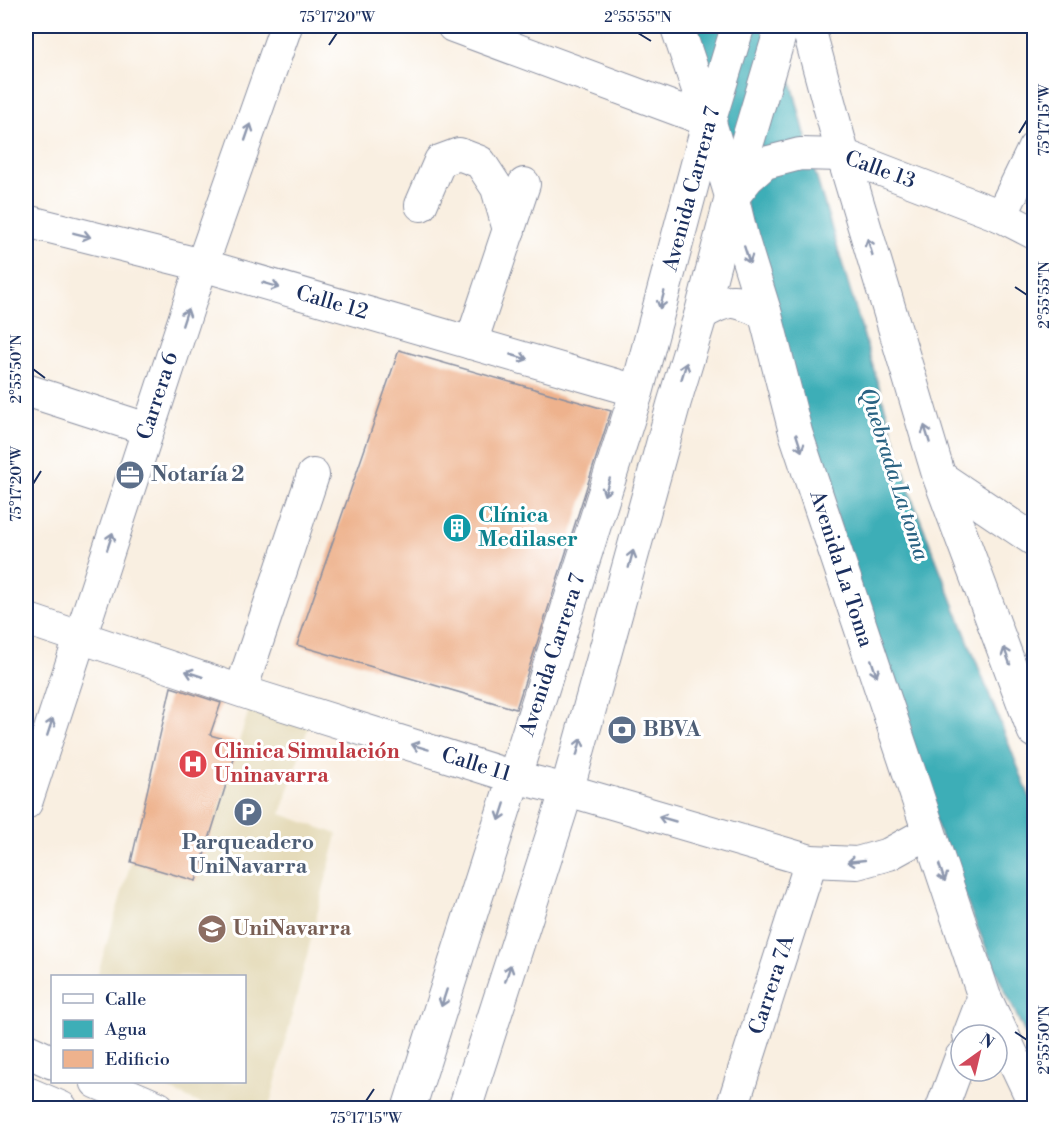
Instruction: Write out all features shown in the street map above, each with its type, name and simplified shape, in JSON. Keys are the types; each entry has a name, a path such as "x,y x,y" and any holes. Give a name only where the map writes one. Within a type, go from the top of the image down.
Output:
{"main road":[{"name":"Avenida La Toma","path":"677,26 712,114 736,192 742,239 765,313 796,434 984,996 1035,1102"},
{"name":"Avenida Carrera 7","path":"409,1108 638,391 712,114 738,26"},
{"name":"Avenida Carrera 7","path":"465,1108 567,790 674,402 782,26"},
{"path":"808,26 839,155 939,476 1035,731"},
{"path":"701,314 720,302 741,301 765,313"},
{"path":"26,1050 51,1062"},
{"path":"99,1083 158,1108"},
{"path":"26,1093 61,1108"}],"street":[{"name":"Carrera 6","path":"26,802 147,429 286,26"},
{"path":"453,26 712,114"},
{"path":"1001,216 1035,148"},
{"path":"421,205 440,161 459,154 480,162 497,188 509,230"},
{"name":"Calle 13","path":"736,192 765,163 800,154 839,155 1001,216 1035,233"},
{"path":"471,343 524,184"},
{"name":"Calle 12","path":"26,221 202,265 638,391"},
{"path":"26,390 147,429"},
{"path":"241,690 312,475"},
{"path":"939,476 1035,540"},
{"name":"Calle 11","path":"26,619 514,777 567,790 811,861 857,863 889,854 929,832"},
{"name":"Carrera 7A","path":"732,1108 811,861"},
{"path":"974,1023 984,996"},
{"path":"942,1108 951,1083"}],"shaded area":[{"name":"UniNavarra","path":"251,703 310,721 281,814 337,834 269,1108 210,1108 154,1083 246,1083 246,975 97,975 131,862 196,881"}],"water":[{"name":"Quebrada La toma","path":"697,26 777,26 814,169 913,501 1034,808 1034,1052 998,976 946,853 803,413"}],"building":[{"name":"Clínica Medilaser","path":"399,350 611,411 516,709 297,645"},
{"name":"Clinica Simulación Uninavarra","path":"171,687 221,703 210,735 239,743 196,881 131,862"}],"place":[{"name":"Notaría 2","path":"130,475"},
{"name":"Clínica Medilaser","path":"457,528"},
{"name":"BBVA","path":"622,730"},
{"name":"Clinica Simulación Uninavarra","path":"193,764"},
{"name":"Parqueadero UniNavarra","path":"248,812"},
{"name":"UniNavarra","path":"212,929"}]}
